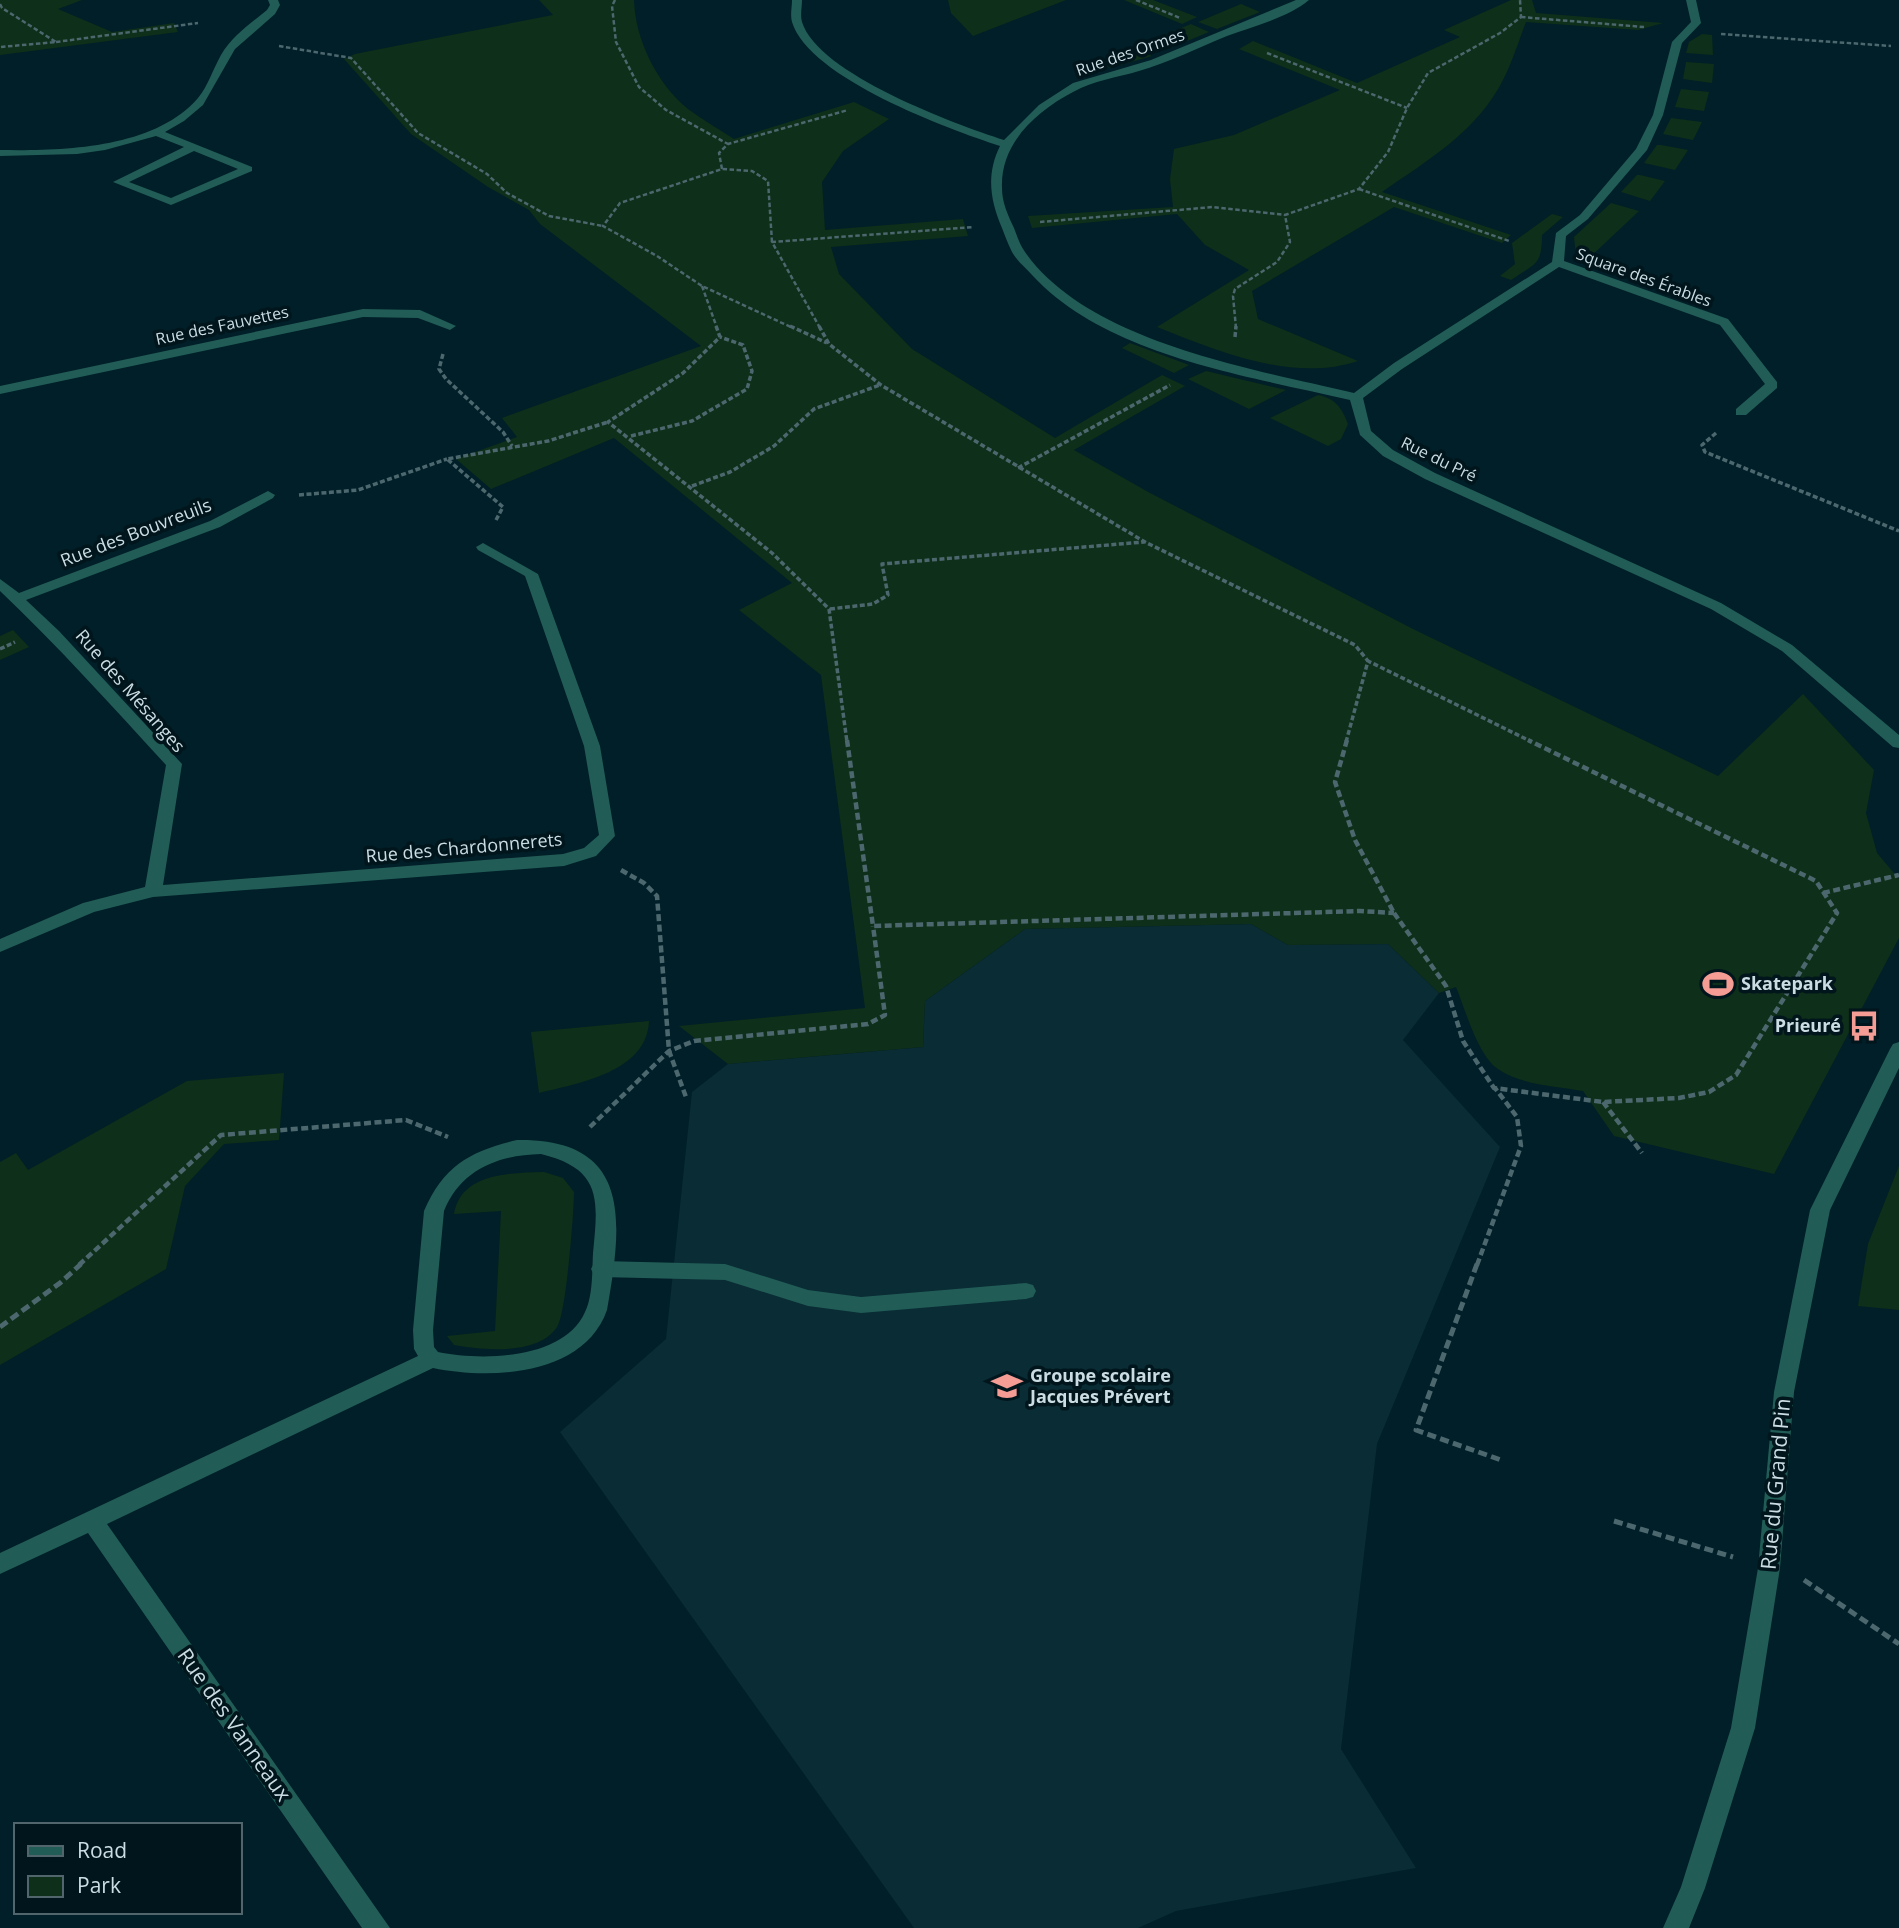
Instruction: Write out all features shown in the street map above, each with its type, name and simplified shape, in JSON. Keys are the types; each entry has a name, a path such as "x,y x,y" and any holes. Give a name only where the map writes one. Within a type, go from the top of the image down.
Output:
{"street":[{"path":"0,153 67,152 115,144 155,131 197,106 230,49 271,12 275,5 273,0"},
{"path":"797,0 797,22 813,45 837,67 923,113 1004,144 995,190 1003,225 1020,255 1050,287 1107,323 1162,348 1236,369 1356,397 1398,366 1558,263 1560,235 1584,217 1641,150 1658,115 1677,42 1696,23 1691,0"},
{"name":"Rue des Ormes","path":"1004,144 1036,112 1065,92 1091,80 1131,71 1191,48 1304,0"},
{"path":"155,131 248,169 171,202 119,182 193,147"},
{"name":"Square des Érables","path":"1558,263 1724,322 1772,384 1741,412"},
{"name":"Rue des Fauvettes","path":"0,390 363,313 420,314 450,326"},
{"name":"Rue du Pré","path":"1356,397 1365,432 1388,453 1430,476 1716,606 1787,648 1899,743"},
{"name":"Rue des Bouvreuils","path":"15,599 215,524 268,495"},
{"name":"Rue des Chardonnerets","path":"0,946 89,906 153,891 564,860 590,852 607,835 592,746 531,574 483,547"},
{"name":"Rue des Mésanges","path":"0,583 54,634 174,764 153,891"},
{"name":"Rue du Grand Pin","path":"1676,1928 1693,1888 1743,1728 1769,1567 1784,1392 1820,1210 1899,1049"},
{"path":"524,1147 545,1147 582,1160 595,1173 604,1188 607,1205 601,1269 596,1316 579,1335 556,1350 530,1360 502,1365 454,1366 432,1359 424,1349 434,1211 441,1194 453,1178 470,1164 490,1154 524,1147"},
{"path":"601,1269 725,1272 808,1298 860,1305 1026,1291"},
{"path":"0,1564 432,1359"},
{"name":"Rue des Vanneaux","path":"92,1521 377,1928"}],"path":[{"path":"615,0 611,6 616,42 639,87 666,110 728,144"},
{"path":"1136,0 1189,21"},
{"path":"1520,0 1521,17"},
{"path":"0,4 2,8 56,42"},
{"path":"1040,222 1213,207 1285,215 1359,189 1388,152 1407,108 1429,74 1466,50 1500,33 1521,17 1644,27"},
{"path":"0,47 198,23"},
{"path":"1716,33 1891,46"},
{"path":"269,45 351,58 418,133 487,174 507,193 550,216 603,226 657,256 702,286 829,344 881,385 1145,542 1355,646 1368,661 1816,881 1837,913 1736,1075 1709,1092 1679,1098 1603,1102 1494,1088"},
{"path":"1258,49 1407,108"},
{"path":"722,169 719,153 728,144 853,108"},
{"path":"603,226 620,204 722,169 752,171 768,181 772,242 829,344"},
{"path":"1359,189 1509,241"},
{"path":"1234,343 1237,317 1233,296 1236,289 1277,262 1290,242 1285,215"},
{"path":"772,242 966,228"},
{"path":"702,286 720,337"},
{"path":"326,495 358,490 447,459 548,441 608,422 683,373 720,337"},
{"path":"631,436 692,422 747,389 752,371 743,345 720,337"},
{"path":"439,369 446,379 503,432 512,446"},
{"path":"1017,468 1175,382"},
{"path":"692,486 730,472 774,446 814,409 881,385"},
{"path":"1741,412 1704,442 1702,448 1705,452 1899,531"},
{"path":"564,1152 669,1051 694,1041 868,1024 885,1015 830,609 811,588 692,486 631,436 608,422"},
{"path":"447,459 503,507 498,518"},
{"path":"830,609 873,604 888,596 882,564 1145,542"},
{"path":"1368,661 1335,782 1355,840 1395,913 1446,986 1463,1041 1517,1117 1521,1146 1416,1430 1502,1460"},
{"path":"1823,893 1899,875"},
{"path":"644,883 657,896 669,1051 686,1097"},
{"path":"873,926 1360,911 1395,913"},
{"path":"1603,1102 1642,1153"},
{"path":"0,1327 60,1283 220,1135 406,1120"},
{"path":"1614,1521 1738,1558"},
{"path":"1798,1576 1899,1644"}],"shaded area":[{"name":"Groupe scolaire Jacques Prévert","path":"1251,924 1288,945 1388,944 1439,993 1403,1040 1500,1147 1377,1444 1341,1749 1416,1868 1176,1911 1138,1928 914,1928 560,1432 666,1339 692,1092 728,1064 923,1047 925,1001 1025,929"}],"green space":[{"path":"0,0 82,0 58,9 112,32 174,23 178,32 0,55"},
{"path":"539,0 634,0 643,45 667,87 688,109 734,139 854,102 889,119 843,151 822,182 825,230 963,219 968,236 831,247 839,274 912,349 1055,438 1162,375 1185,386 1074,450 1150,493 1415,630 1718,776 1803,694 1874,770 1866,813 1877,853 1899,879 1899,938 1774,1174 1614,1136 1583,1091 1528,1082 1498,1069 1478,1043 1456,987 1439,993 1388,944 1288,945 1251,924 1025,929 925,1001 923,1047 728,1064 679,1026 865,1008 821,675 739,610 792,583 614,438 491,489 456,459 517,437 502,418 701,346 540,224 529,210 488,187 411,134 344,59 355,54 553,15"},
{"path":"948,0 1066,0 973,36 951,13"},
{"path":"1124,0 1153,0 1197,17 1182,24"},
{"path":"1511,0 1532,0 1536,13 1663,23 1638,30 1526,22 1504,78 1480,114 1450,143 1382,192 1511,235 1502,243 1394,207 1252,291 1258,319 1358,361 1333,367 1282,366 1230,354 1157,327 1249,270 1205,245 1177,214 1032,228 1028,216 1173,207 1170,179 1174,149 1234,135 1340,90 1239,49 1253,41 1357,83 1460,37 1444,30"},
{"path":"1241,4 1260,12 1217,29 1198,22"},
{"path":"1191,24 1209,32 1168,49 1149,41"},
{"path":"1702,34 1712,35 1713,55 1686,53 1689,42"},
{"path":"1133,48 1152,56 1110,68 1097,63"},
{"path":"1686,62 1714,64 1712,83 1683,79"},
{"path":"1681,89 1709,92 1704,111 1675,107"},
{"path":"1671,118 1702,122 1693,140 1663,134"},
{"path":"1657,145 1688,150 1675,170 1644,163"},
{"path":"1637,175 1665,181 1650,201 1621,192"},
{"path":"1611,203 1639,211 1588,259 1576,255 1574,237"},
{"path":"1552,214 1563,217 1542,235 1541,253 1536,263 1511,280 1500,276 1515,264 1512,243"},
{"path":"1130,343 1189,365 1174,373 1122,348"},
{"path":"1206,371 1286,390 1249,409 1188,379"},
{"path":"1318,395 1337,405 1348,424 1341,439 1328,446 1270,418"},
{"path":"13,630 29,647 0,660 0,636"},
{"path":"649,1021 645,1038 637,1052 624,1064 591,1079 539,1093 531,1032"},
{"path":"284,1073 279,1140 224,1144 185,1186 166,1269 0,1365 0,1162 16,1153 28,1170 187,1081"},
{"path":"1899,1166 1899,1310 1858,1306 1868,1244"},
{"path":"544,1172 563,1178 574,1192 566,1284 557,1327 537,1343 523,1347 494,1349 454,1345 447,1336 495,1331 501,1211 454,1214 458,1200 466,1190 489,1178"}],"place":[{"name":"Skatepark","path":"1718,984"},
{"name":"Prieuré","path":"1864,1026"},
{"name":"Groupe scolaire Jacques Prévert","path":"1007,1386"}]}
